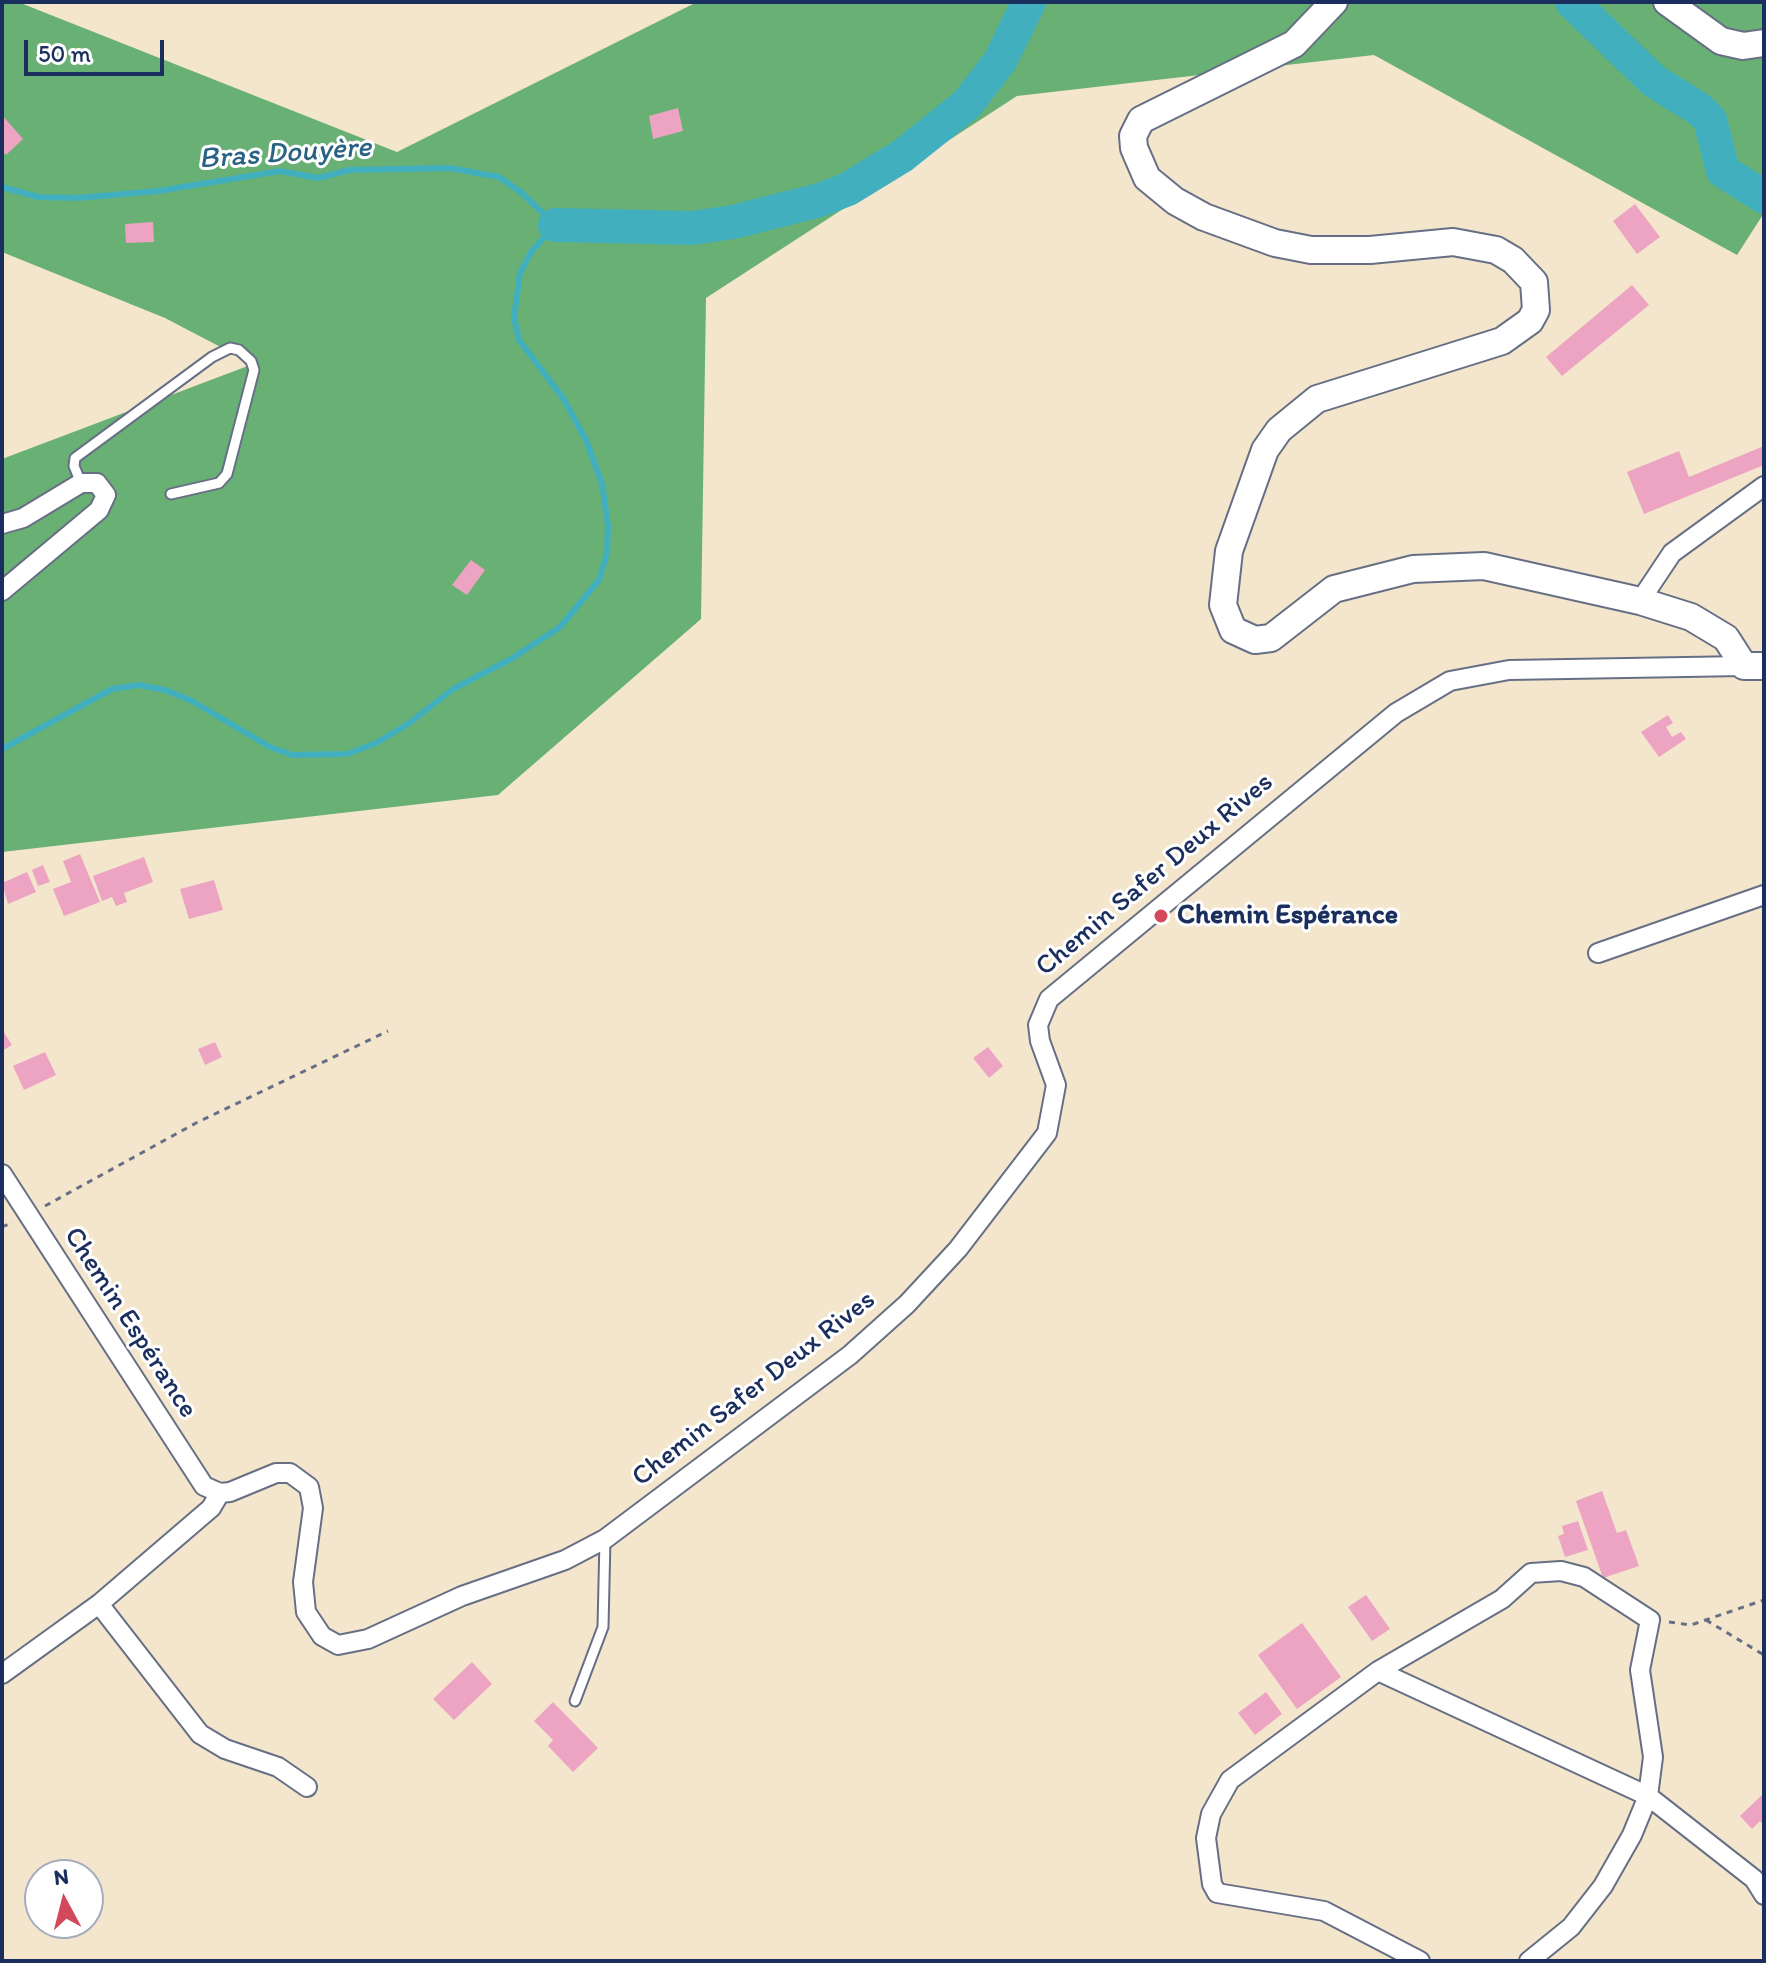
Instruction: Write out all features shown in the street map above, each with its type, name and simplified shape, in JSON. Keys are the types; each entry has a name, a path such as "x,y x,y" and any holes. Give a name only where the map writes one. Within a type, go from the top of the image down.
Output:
{"street":[{"path":"1334,2 1294,44 1141,120 1133,136 1142,171 1175,201 1204,217 1275,243 1311,250 1370,250 1453,242 1496,250 1513,260 1534,282 1536,310 1530,321 1502,341 1344,388 1317,399 1296,413 1265,450 1229,551 1223,605 1227,620 1242,637 1271,638 1334,589 1413,569 1484,566 1640,601 1709,626 1754,666"},
{"path":"1667,2 1721,41 1743,46 1764,43"},
{"path":"2,524 23,518 81,483 102,486 105,502 2,591"},
{"path":"1640,601 1672,553 1764,486"},
{"name":"Chemin Safer Deux Rives","path":"220,1493 230,1492 276,1473 290,1473 309,1487 313,1508 303,1598 311,1624 322,1636 338,1645 368,1639 462,1596 565,1560 605,1539 850,1355 907,1304 958,1249 1047,1133 1056,1085 1040,1041 1038,1025 1049,999 1396,713 1450,681 1509,670 1754,666"},
{"path":"1598,953 1764,895"},
{"name":"Chemin Espérance","path":"2,1174 201,1481 220,1493"},
{"path":"2,1674 99,1604 211,1508 220,1493"},
{"path":"1420,1961 1324,1911 1217,1893 1206,1838 1211,1814 1230,1780 1378,1671 1502,1599 1531,1573 1543,1570 1584,1577 1627,1602 1650,1620 1640,1670 1653,1757 1648,1796 1632,1835 1603,1886 1571,1927 1529,1961"},
{"path":"99,1604 200,1734 225,1749 278,1767 307,1787"},
{"path":"1378,1671 1648,1796 1754,1879 1764,1895"}],"lane":[{"path":"81,483 74,466 75,458 212,357 230,348 239,350 251,361 254,370 227,474 219,483 171,494"},
{"path":"575,1701 603,1627 605,1539"}],"path":[{"path":"27,1215 196,1123 388,1031"},
{"path":"1650,1620 1691,1625 1764,1600"},
{"path":"1706,1620 1764,1655"}],"green space":[{"path":"2,2 18,2 397,152 697,2 1764,2 1764,213 1737,255 1374,55 1017,96 706,298 701,619 498,795 2,852 2,459 253,364 165,318 2,252"}],"building":[{"path":"678,108 683,131 653,139 649,116"},
{"path":"2,115 23,139 6,155 2,151"},
{"path":"1635,204 1660,237 1637,254 1613,221"},
{"path":"153,222 154,242 126,243 125,224"},
{"path":"1632,285 1649,305 1562,376 1546,357"},
{"path":"1764,446 1764,465 1644,514 1627,472 1679,451 1689,477"},
{"path":"471,560 485,570 467,595 452,585"},
{"path":"1668,715 1673,723 1666,727 1672,737 1681,732 1686,739 1659,757 1641,732"},
{"path":"80,854 100,902 64,916 53,889 71,882 63,861"},
{"path":"144,857 153,882 124,893 127,902 116,906 112,897 102,901 93,876"},
{"path":"43,865 50,882 38,886 32,870"},
{"path":"27,872 36,892 8,904 2,883"},
{"path":"214,880 223,910 189,919 180,889"},
{"path":"2,1029 12,1045 2,1051"},
{"path":"215,1042 222,1057 205,1065 198,1049"},
{"path":"988,1047 1003,1066 989,1078 973,1058"},
{"path":"45,1052 56,1075 24,1090 13,1066"},
{"path":"1602,1491 1617,1533 1626,1530 1639,1566 1603,1578 1576,1501"},
{"path":"1578,1521 1588,1550 1565,1557 1558,1536 1564,1534 1562,1526"},
{"path":"1366,1595 1390,1629 1372,1641 1348,1607"},
{"path":"1302,1623 1341,1677 1297,1709 1258,1655"},
{"path":"472,1662 492,1684 454,1720 433,1699"},
{"path":"1266,1692 1282,1714 1255,1735 1238,1713"},
{"path":"553,1702 598,1748 573,1772 548,1746 553,1740 534,1721"},
{"path":"1764,1793 1764,1825 1760,1821 1752,1829 1740,1816"}],"waterway":[{"path":"555,225 692,228 733,222 820,200 848,189 902,156 967,104 1000,61 1029,2"},
{"path":"1572,2 1654,81 1699,109 1710,120 1723,171 1764,197"},
{"name":"Bras Douyère","path":"2,187 38,197 77,198 158,191 280,171 318,178 350,170 449,168 499,177 522,193 555,225 531,252 520,273 514,318 519,340 563,398 586,440 602,484 608,525 607,553 599,580 560,627 511,659 453,689 408,724 376,743 347,754 292,755 270,747 192,701 165,690 139,685 112,689 2,749"}],"place":[{"name":"Chemin Espérance","path":"1161,916"}]}
